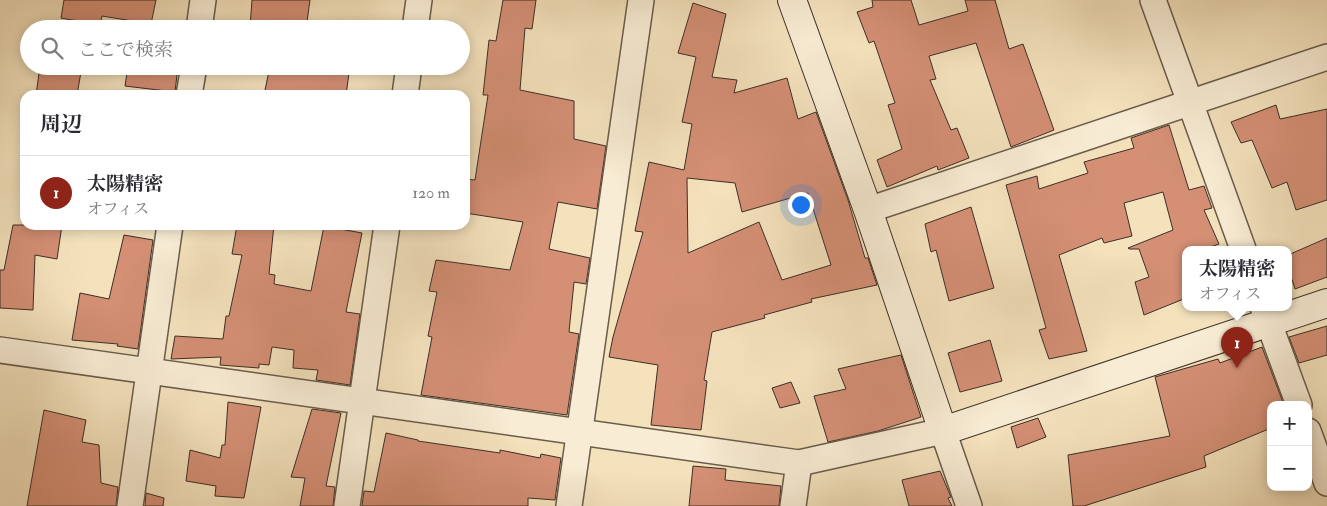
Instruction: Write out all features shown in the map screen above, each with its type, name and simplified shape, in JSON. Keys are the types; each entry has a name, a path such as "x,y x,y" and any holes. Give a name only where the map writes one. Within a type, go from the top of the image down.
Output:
{"street":[{"path":"200,20 203,0"},
{"path":"416,20 419,0"},
{"path":"569,506 641,0"},
{"path":"792,0 868,210 970,506"},
{"path":"1153,0 1242,246"},
{"path":"868,210 1327,57"},
{"path":"190,90 192,75"},
{"path":"406,90 408,75"},
{"path":"130,506 169,230"},
{"path":"348,506 386,230"},
{"path":"1292,310 1327,303"},
{"path":"0,350 799,463 943,431 1266,315 1286,311"},
{"path":"1266,315 1298,401"},
{"path":"1312,442 1327,483"},
{"path":"793,506 799,463"}],"building":[{"path":"64,0 156,0 152,20 126,20 102,16 101,20 61,18"},
{"path":"252,0 310,0 307,20 251,20"},
{"path":"503,0 536,0 532,29 525,28 520,90 574,101 574,139 606,146 597,209 558,202 549,249 590,258 586,284 574,282 569,332 579,334 567,415 421,395 432,337 428,336 437,292 429,291 436,260 510,270 523,222 470,214 470,180 475,180 488,95 483,95 489,40 496,41"},
{"path":"872,0 911,0 919,25 968,11 965,0 995,0 1009,49 1023,44 1054,130 1011,147 976,43 929,56 936,79 930,80 951,130 957,128 969,158 938,170 937,166 887,187 877,160 902,149 888,105 895,103 874,41 869,43 857,12 873,7"},
{"path":"693,3 726,14 712,77 737,80 734,93 787,78 798,119 816,112 848,200 865,258 868,258 877,285 811,299 812,302 764,315 765,318 712,332 704,380 707,381 701,430 651,425 658,365 609,357 643,232 635,231 649,162 684,170 692,124 682,122 696,57 678,53","holes":["687,178 735,183 742,212 808,193 831,265 782,280 759,222 688,253"]},
{"path":"39,75 80,75 78,90 37,90"},
{"path":"127,75 177,75 175,90 125,86"},
{"path":"268,75 349,75 347,90 265,90"},
{"path":"1276,105 1280,119 1327,109 1327,200 1296,210 1287,182 1272,188 1252,140 1241,143 1231,122"},
{"path":"1169,125 1189,190 1204,186 1212,208 1204,210 1219,244 1213,246 1182,246 1182,300 1144,315 1135,282 1149,277 1139,249 1128,248 1173,230 1163,192 1124,203 1132,236 1104,243 1102,238 1059,255 1087,351 1049,359 1039,330 1046,328 1006,185 1037,176 1039,189 1088,173 1084,162 1134,148 1131,138"},
{"path":"971,207 994,288 949,301 936,250 931,252 925,224"},
{"path":"13,225 20,225 20,230 61,230 57,259 35,255 33,310 0,308 0,270 4,270"},
{"path":"236,230 273,230 269,274 275,275 274,284 311,291 323,230 346,230 362,233 346,312 360,314 350,385 316,380 318,370 293,368 294,350 272,347 269,365 259,364 259,368 220,365 221,357 171,359 175,336 223,339 226,316 229,316 242,255 232,254"},
{"path":"124,235 153,240 138,349 117,346 118,344 72,340 80,293 109,299"},
{"path":"1327,238 1327,277 1295,289 1292,280 1292,253"},
{"path":"1327,326 1327,355 1299,363 1289,337"},
{"path":"990,340 1002,381 960,392 948,353"},
{"path":"1262,347 1282,401 1267,401 1267,430 1204,456 1206,467 1084,506 1073,506 1068,455 1170,436 1155,377 1218,359 1220,363"},
{"path":"901,355 921,417 878,431 828,442 814,396 846,389 838,369"},
{"path":"791,382 800,403 780,408 772,388"},
{"path":"228,402 261,407 244,498 215,496 216,486 186,481 190,450 220,458 222,445 225,445"},
{"path":"312,409 341,413 326,486 335,487 333,506 300,506 305,478 291,477"},
{"path":"44,410 86,420 82,442 99,445 101,483 118,487 116,506 27,506"},
{"path":"1038,418 1046,437 1017,448 1011,427"},
{"path":"386,433 418,441 500,453 500,450 540,458 541,454 561,458 555,500 528,498 528,506 362,506 364,491 374,492"},
{"path":"693,466 726,469 725,480 781,486 779,506 689,506"},
{"path":"940,471 951,497 948,498 952,506 909,506 902,480"},
{"path":"146,493 164,498 163,506 145,506"}],"place":[{"name":"太陽精密","path":"1237,368"}]}
